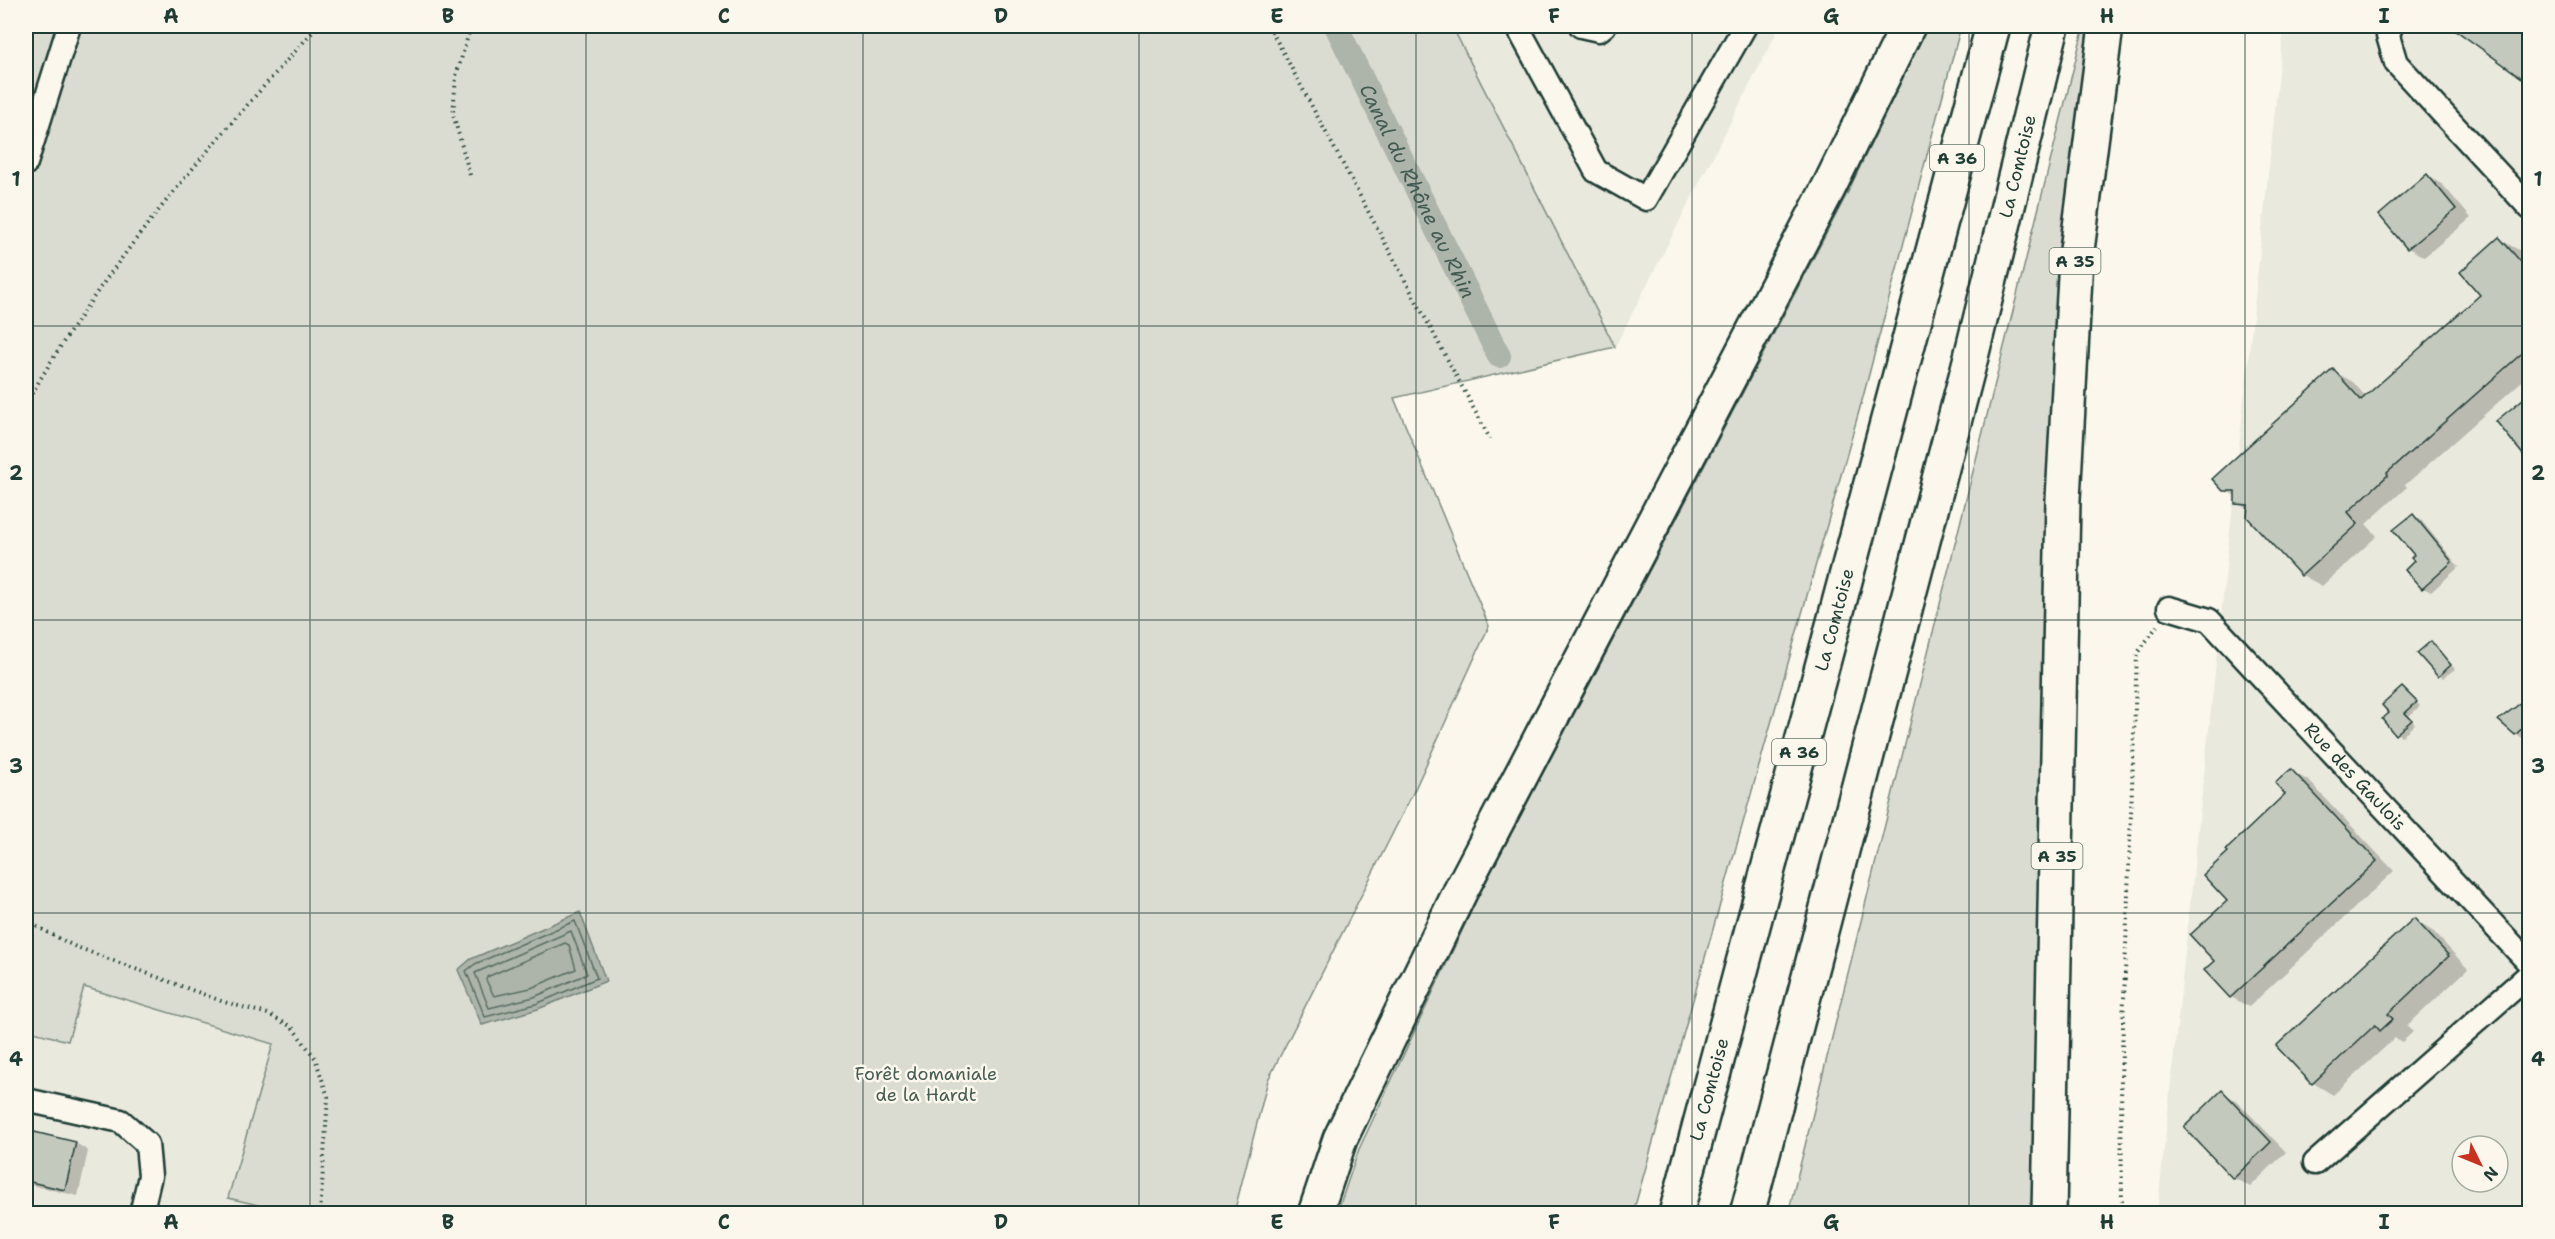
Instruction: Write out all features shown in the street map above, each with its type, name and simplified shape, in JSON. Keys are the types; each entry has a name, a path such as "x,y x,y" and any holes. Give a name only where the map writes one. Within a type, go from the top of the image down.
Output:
{"highway":[{"path":"1315,1214 1340,1139 1460,892 1829,187 1908,26"},
{"name":"La Comtoise","path":"1676,1214 1993,26"},
{"name":"La Comtoise","path":"1747,1214 1971,357 2052,26"},
{"name":"A 35","path":"2049,1214 2063,499 2076,258 2106,26"}],"street":[{"path":"26,163 69,26"},
{"path":"1517,26 1596,171 1646,199 1745,26"},
{"path":"1581,26 1599,30 1604,26"},
{"path":"2389,31 2396,63 2529,208"},
{"name":"Rue des Gaulois","path":"2169,608 2209,620 2529,965"},
{"path":"2315,1163 2529,965"},
{"path":"26,1100 121,1121 147,1144 150,1176 141,1214"}],"path":[{"path":"26,404 42,375 132,245 217,138 318,26"},
{"path":"470,175 453,114 456,76 471,26"},
{"path":"1269,26 1490,439"},
{"path":"2122,1214 2121,1079 2137,654 2169,608"},
{"path":"26,921 74,946 224,1002 268,1014 292,1027 315,1058 328,1097 320,1214"}],"shaded area":[{"path":"1452,26 1780,26 1615,347"},
{"path":"2284,26 2529,26 2529,1213 2157,1214"},
{"path":"84,987 273,1044 228,1198 271,1208 270,1213 26,1213 26,1030 68,1041"}],"green space":[{"name":"Forêt domaniale de la Hardt","path":"26,26 1452,26 1615,347 1394,398 1489,626 1415,789 1268,1080 1234,1213 270,1213 271,1208 228,1198 273,1044 84,987 68,1041 26,1030"},
{"path":"1928,26 1961,26 1863,397 1633,1213 1337,1213 1359,1149 1478,897 1846,196"},
{"path":"2084,26 2097,26 2036,1213 1788,1214"}],"water":[{"path":"580,912 606,981 538,1009 482,1025 458,970 471,959"}],"building":[{"path":"2450,26 2529,26 2529,83"},
{"path":"2427,174 2456,209 2407,249 2379,215"},
{"path":"2499,237 2521,262 2529,254 2529,347 2387,473 2388,475 2348,512 2358,524 2301,576 2247,517 2248,505 2235,504 2235,491 2223,491 2212,479 2333,369 2361,400 2480,295 2460,272"},
{"path":"2529,394 2529,462 2496,421"},
{"path":"2413,514 2452,562 2422,589 2405,570 2414,561 2411,558 2414,555 2393,530"},
{"path":"2431,641 2451,665 2438,677 2417,653"},
{"path":"2402,687 2417,702 2405,713 2412,720 2395,735 2382,719 2389,713 2382,705"},
{"path":"2529,697 2529,722 2515,735 2498,720"},
{"path":"2291,769 2377,861 2230,998 2204,970 2214,961 2190,935 2227,901 2203,875 2285,794 2275,783"},
{"path":"2414,918 2449,956 2388,1014 2393,1019 2380,1031 2375,1025 2312,1084 2276,1046"},
{"path":"2222,1090 2271,1142 2233,1179 2184,1127"},
{"path":"26,1130 76,1142 65,1190 26,1181"}],"waterway":[{"name":"Canal du Rhône au Rhin","path":"1336,26 1499,356"}]}
